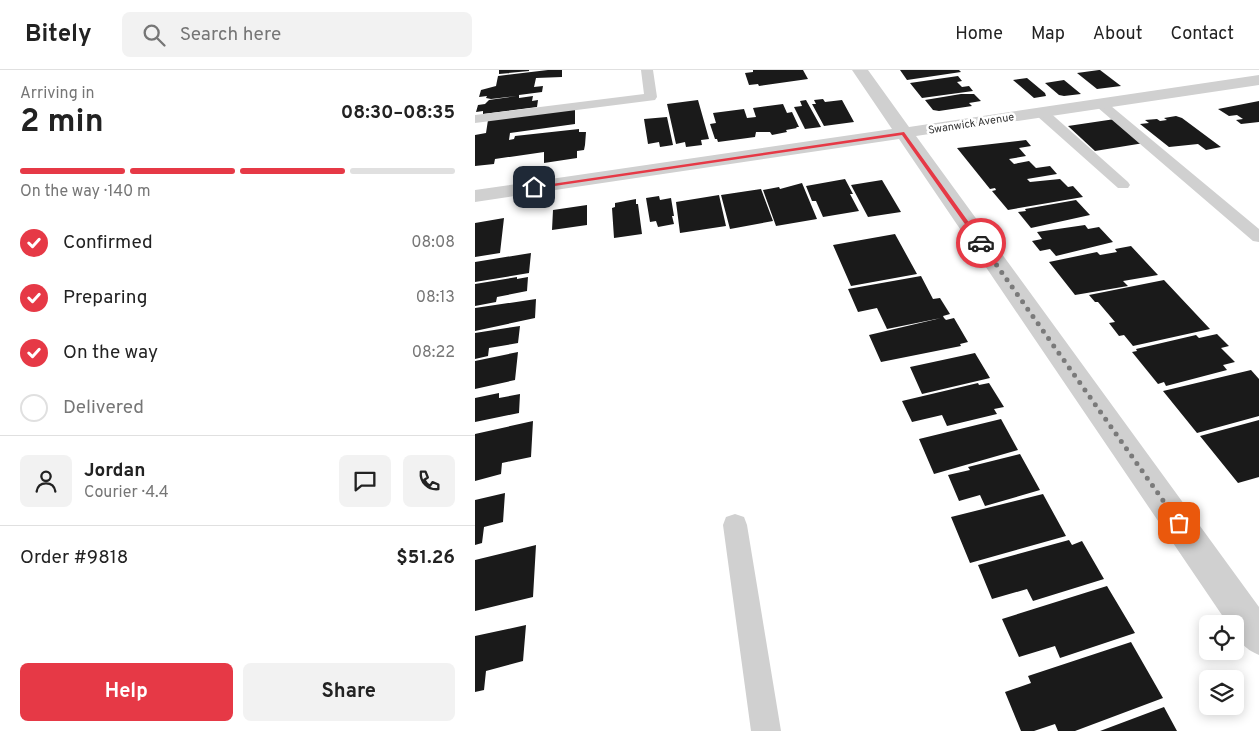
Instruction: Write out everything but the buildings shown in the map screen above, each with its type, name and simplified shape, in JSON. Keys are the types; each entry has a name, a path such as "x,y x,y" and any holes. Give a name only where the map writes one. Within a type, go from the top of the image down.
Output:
{"street":[{"path":"860,70 1259,637"},
{"path":"1253,70 1259,74"},
{"name":"Swanwick Avenue","path":"475,196 1259,80"}],"lane":[{"path":"475,119 651,97 647,70"},
{"path":"1101,104 1259,237"},
{"path":"1042,113 1123,185"},
{"path":"735,525 766,731"}],"way so far":[{"path":"981,243 1179,523"}],"route":[{"path":"534,187 904,134 981,243"}]}
